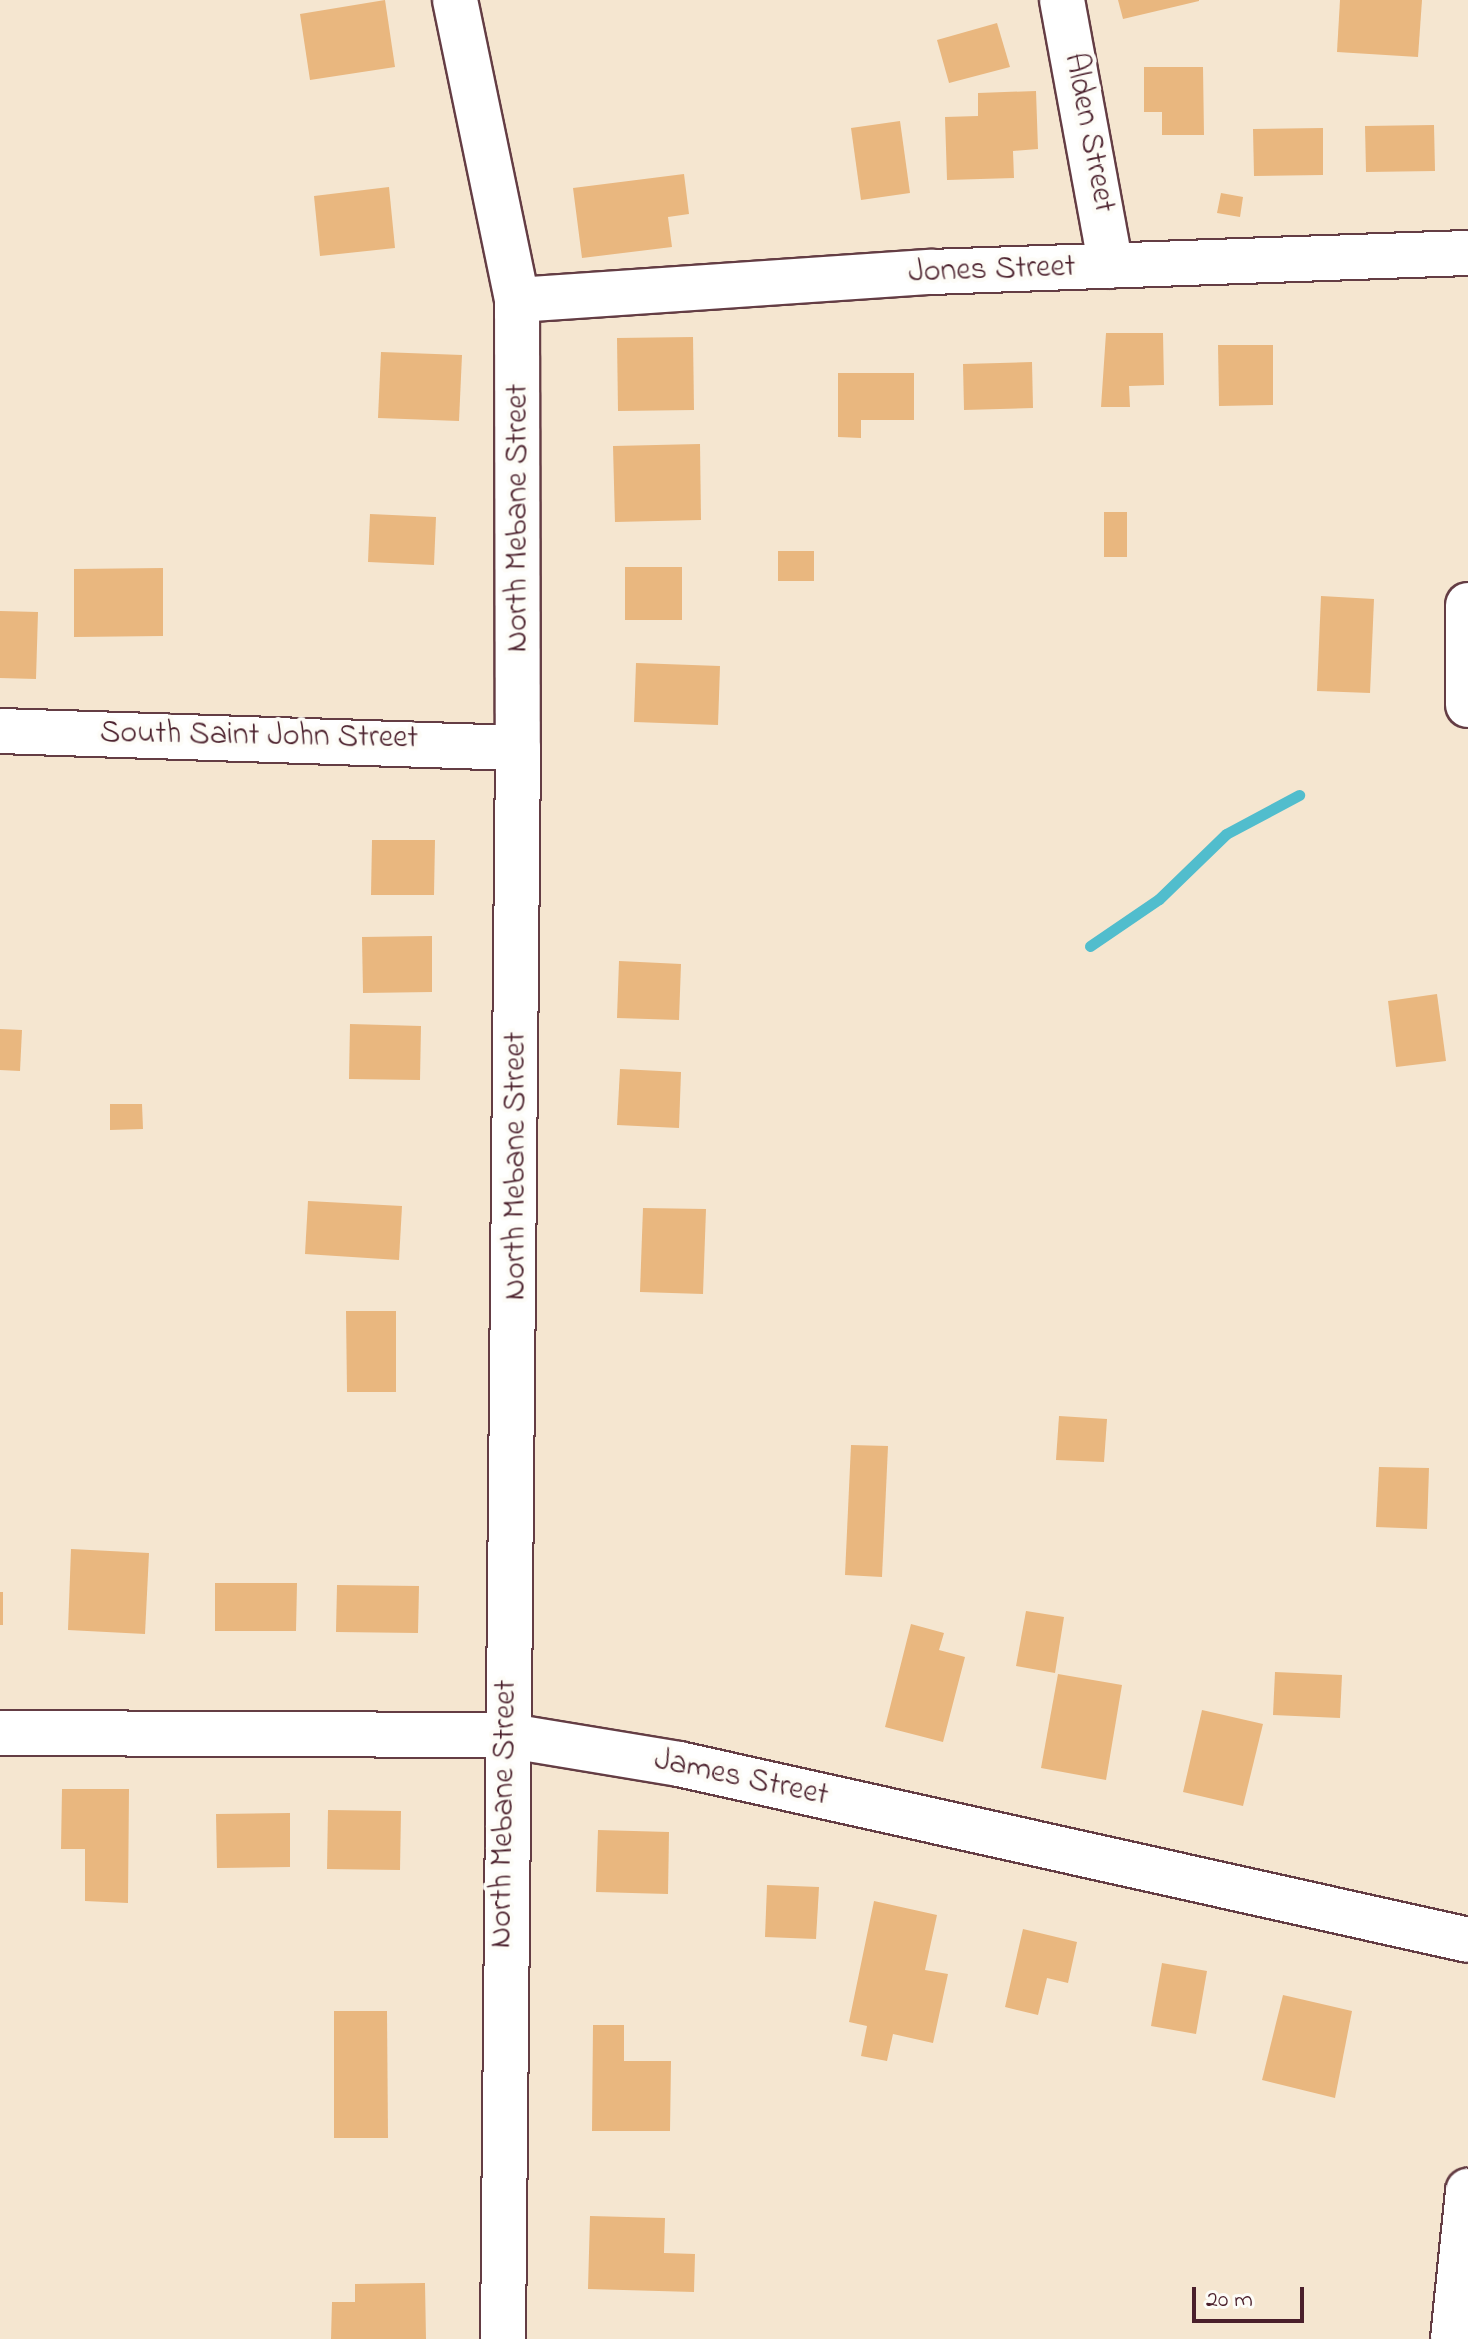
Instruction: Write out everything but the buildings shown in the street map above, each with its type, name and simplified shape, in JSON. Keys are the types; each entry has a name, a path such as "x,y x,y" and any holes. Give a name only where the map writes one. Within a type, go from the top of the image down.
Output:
{"street":[{"name":"North Mebane Street","path":"455,0 517,300 518,748 504,1735 503,2339"},
{"name":"Alden Street","path":"1062,0 1111,266"},
{"name":"Jones Street","path":"517,300 1111,266 1468,253"},
{"path":"1468,605 1468,705"},
{"name":"South Saint John Street","path":"0,731 518,748"},
{"name":"James Street","path":"0,1733 504,1735 679,1764 1468,1940"},
{"path":"1453,2339 1468,2191"}],"waterway":[{"path":"1090,946 1159,899 1226,834 1299,795"}]}
